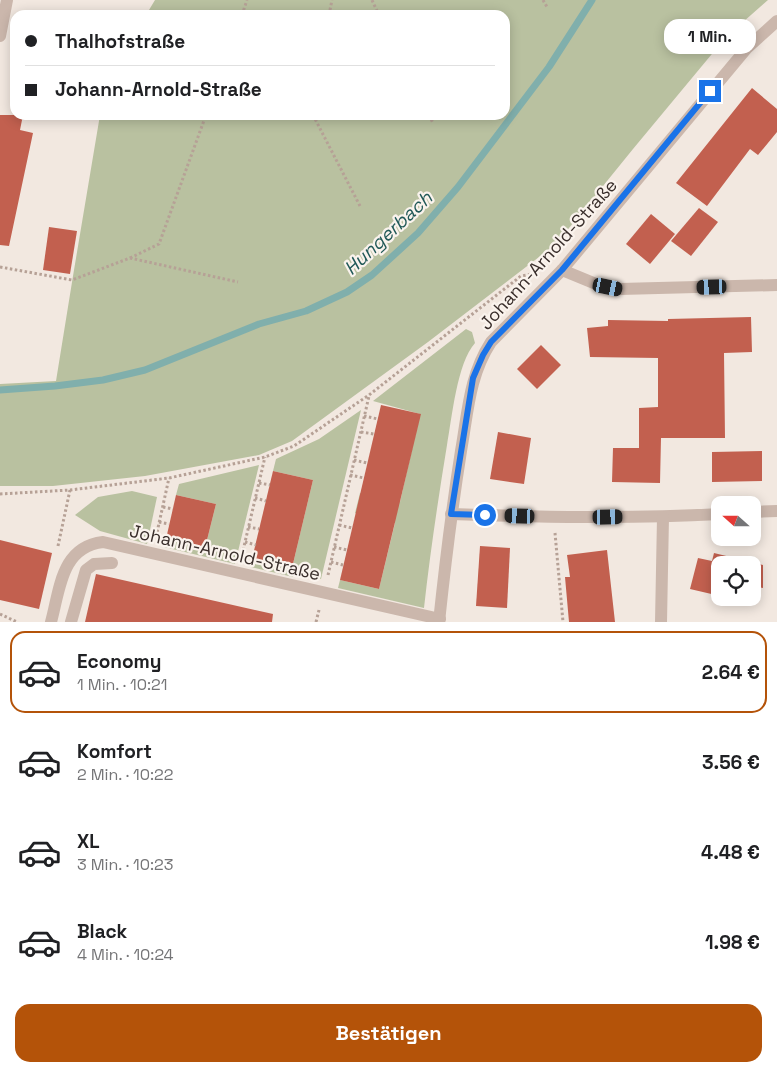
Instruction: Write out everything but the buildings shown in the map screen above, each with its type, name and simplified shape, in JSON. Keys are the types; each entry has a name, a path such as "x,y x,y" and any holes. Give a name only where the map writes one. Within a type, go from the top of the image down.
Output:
{"street":[{"path":"0,36 8,0"},
{"name":"Johann-Arnold-Straße","path":"51,622 69,561 81,550 96,542 152,552 440,621 451,514 473,378 483,355 491,342 562,270 746,48 777,21"},
{"path":"562,270 596,284 620,289 777,285"},
{"path":"761,512 777,511"},
{"path":"451,514 554,518 711,514"},
{"path":"661,622 663,517"},
{"path":"71,622 86,570 94,564 112,563"}],"path":[{"path":"544,0 547,7"},
{"path":"0,267 72,280 130,258 159,244 204,120"},
{"path":"316,120 360,206"},
{"path":"130,258 238,282"},
{"path":"0,494 70,490 169,478 265,457 294,446 369,395 521,276 562,270"},
{"path":"316,622 369,395"},
{"path":"364,416 378,419"},
{"path":"361,432 374,434"},
{"path":"238,572 265,457"},
{"path":"354,460 368,463"},
{"path":"350,475 364,478"},
{"path":"152,552 169,478"},
{"path":"259,483 270,485"},
{"path":"255,498 266,501"},
{"path":"163,506 173,509"},
{"path":"554,518 563,622"},
{"path":"159,522 169,524"},
{"path":"339,525 352,528"},
{"path":"248,527 260,529"},
{"path":"245,542 256,545"},
{"path":"334,547 346,550"},
{"path":"331,562 343,565"},
{"path":"0,614 17,622"}],"green space":[{"path":"155,0 768,0 726,37 556,244 428,342 292,441 259,455 145,476 53,486 0,486 0,384 56,381 99,120 510,120 510,10 149,10"},
{"path":"466,329 472,332 475,343 464,364 456,391 437,507 424,608 338,588 340,580 379,589 395,523 355,513 360,493 400,502 420,414 373,401"},
{"path":"361,410 321,579 294,572 293,577 251,567 252,559 292,568 313,480 273,471 276,459 319,439"},
{"path":"259,465 235,564 164,547 166,539 205,548 216,504 176,495 179,484"},
{"path":"132,491 157,497 147,544 100,531 75,515 98,497"}],"waterway":[{"name":"Hungerbach","path":"510,118 549,67 592,0"},
{"name":"Hungerbach","path":"0,390 103,380 145,370 259,324 306,311 347,292 372,275 418,233 458,187 509,120"}],"route":[{"path":"485,515 451,514 473,378 483,355 491,342 562,270 710,91"}]}
